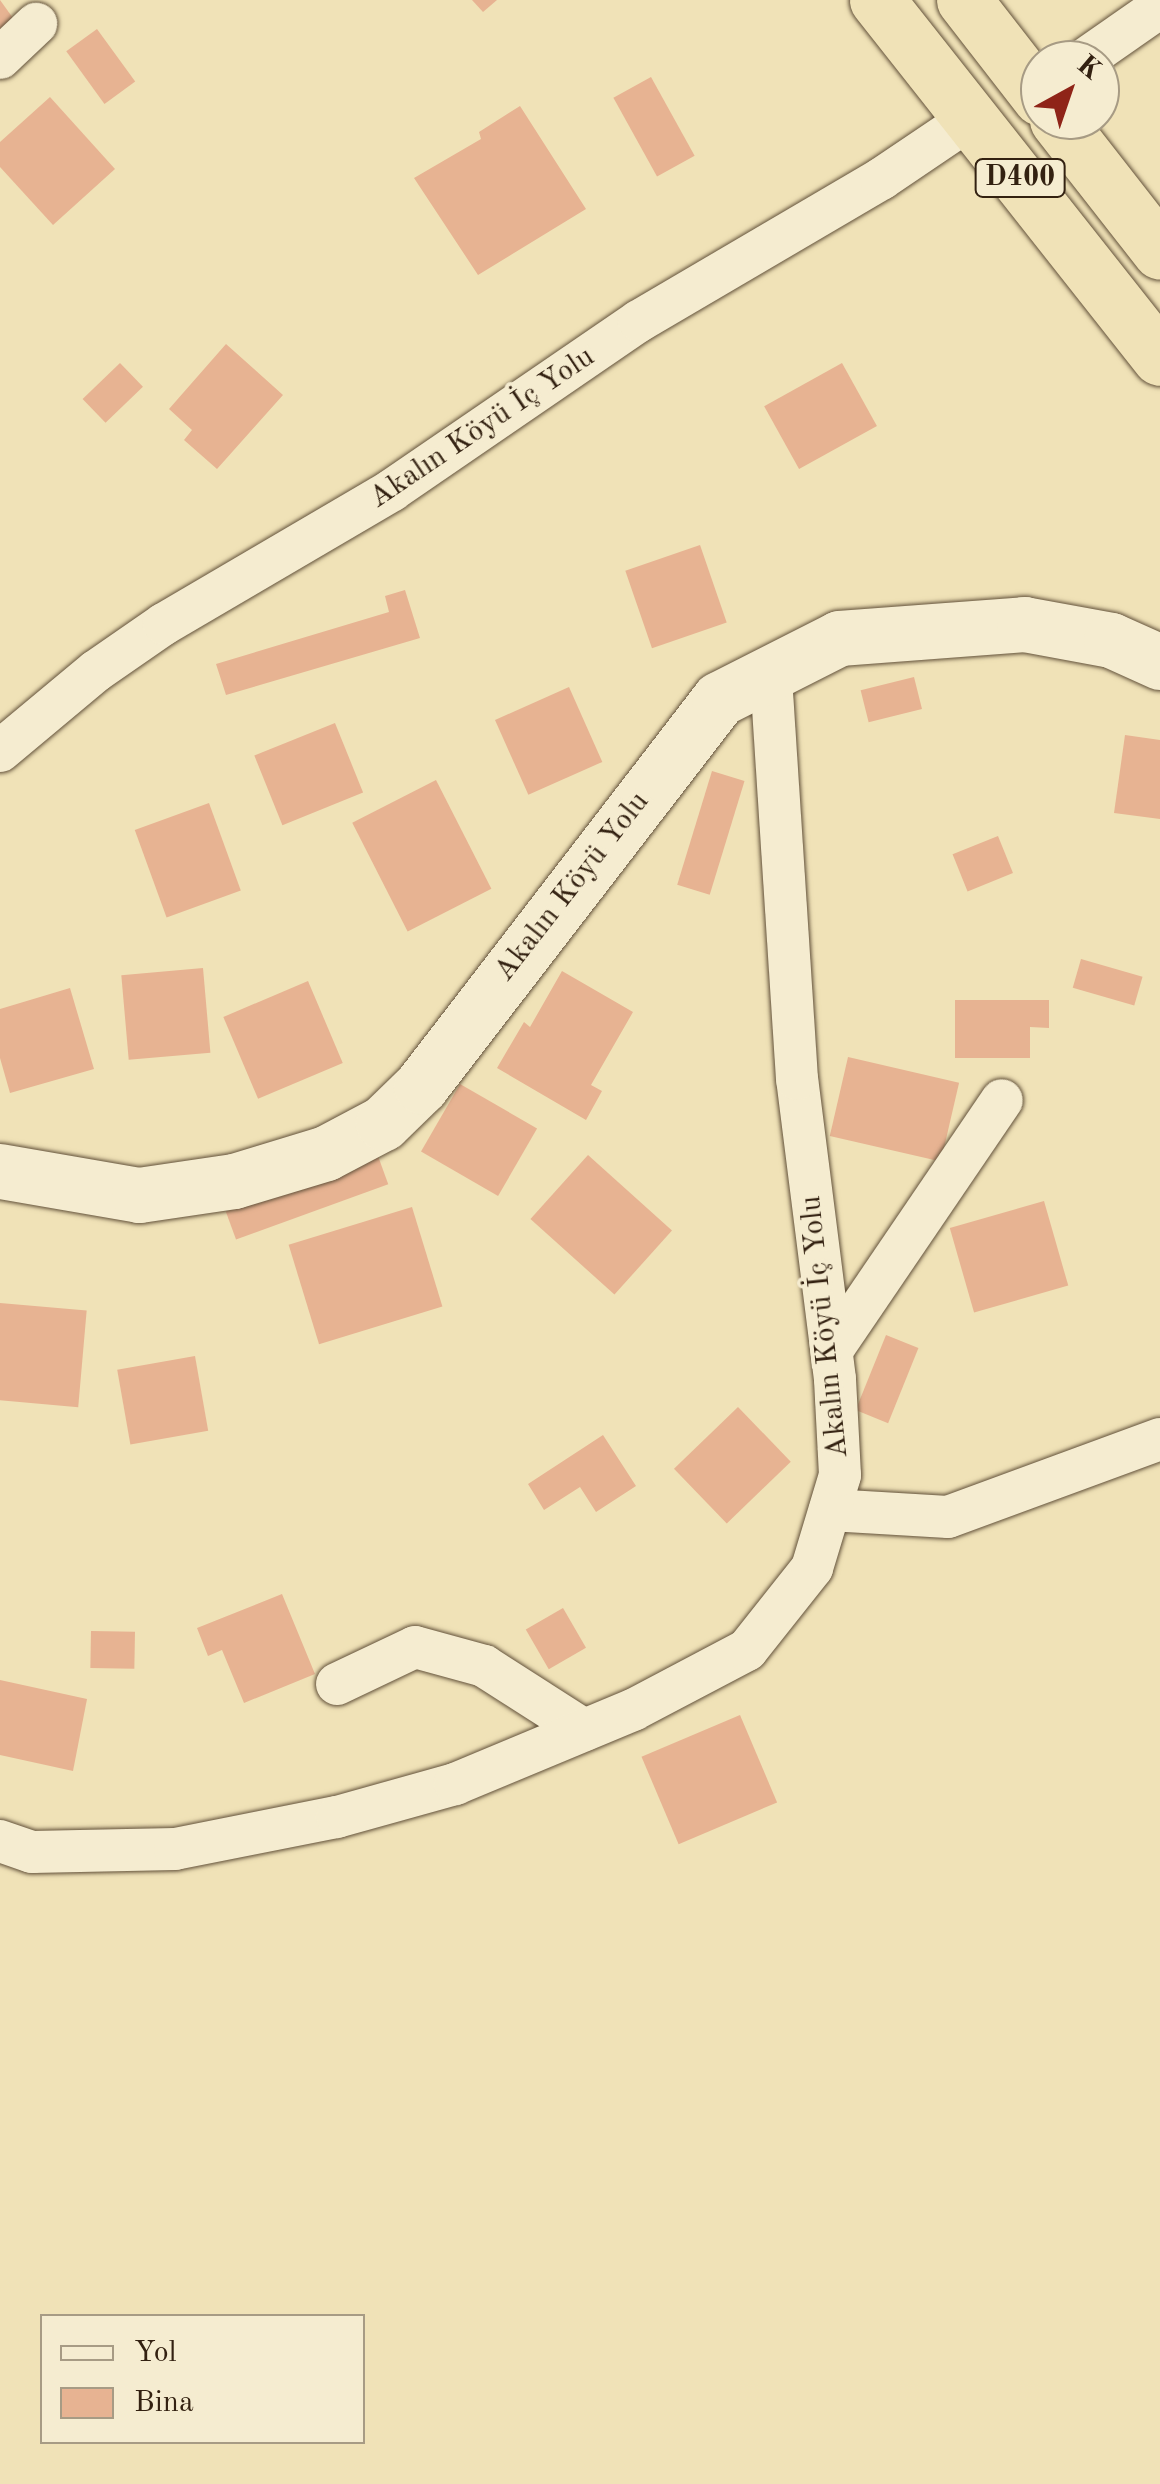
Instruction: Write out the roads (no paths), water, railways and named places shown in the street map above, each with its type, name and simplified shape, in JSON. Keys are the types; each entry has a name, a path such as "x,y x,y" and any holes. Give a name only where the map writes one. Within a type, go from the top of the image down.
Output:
{"highway":[{"name":"D400","path":"877,0 1160,358"},
{"name":"D400","path":"964,0 1020,71"},
{"name":"D400","path":"1074,140 1160,252"}],"street":[{"path":"1113,40 1160,7"},
{"path":"0,58 36,24"},
{"name":"Akalın Köyü İç Yolu","path":"0,751 96,672 164,624 392,490 640,321 881,179 973,117"},
{"name":"Akalın Köyü Yolu","path":"0,1171 139,1195 234,1181 326,1153 382,1123 422,1086 719,699 839,638 1024,624 1111,640 1160,662"},
{"name":"Akalın Köyü İç Yolu","path":"0,1841 32,1852 175,1849 337,1817 455,1784 584,1730 747,1650 812,1568 840,1474 832,1350 797,1080 771,672"},
{"path":"832,1350 1002,1100"},
{"path":"830,1510 948,1517 1160,1439"},
{"path":"337,1684 416,1648 484,1666 584,1730"}]}
